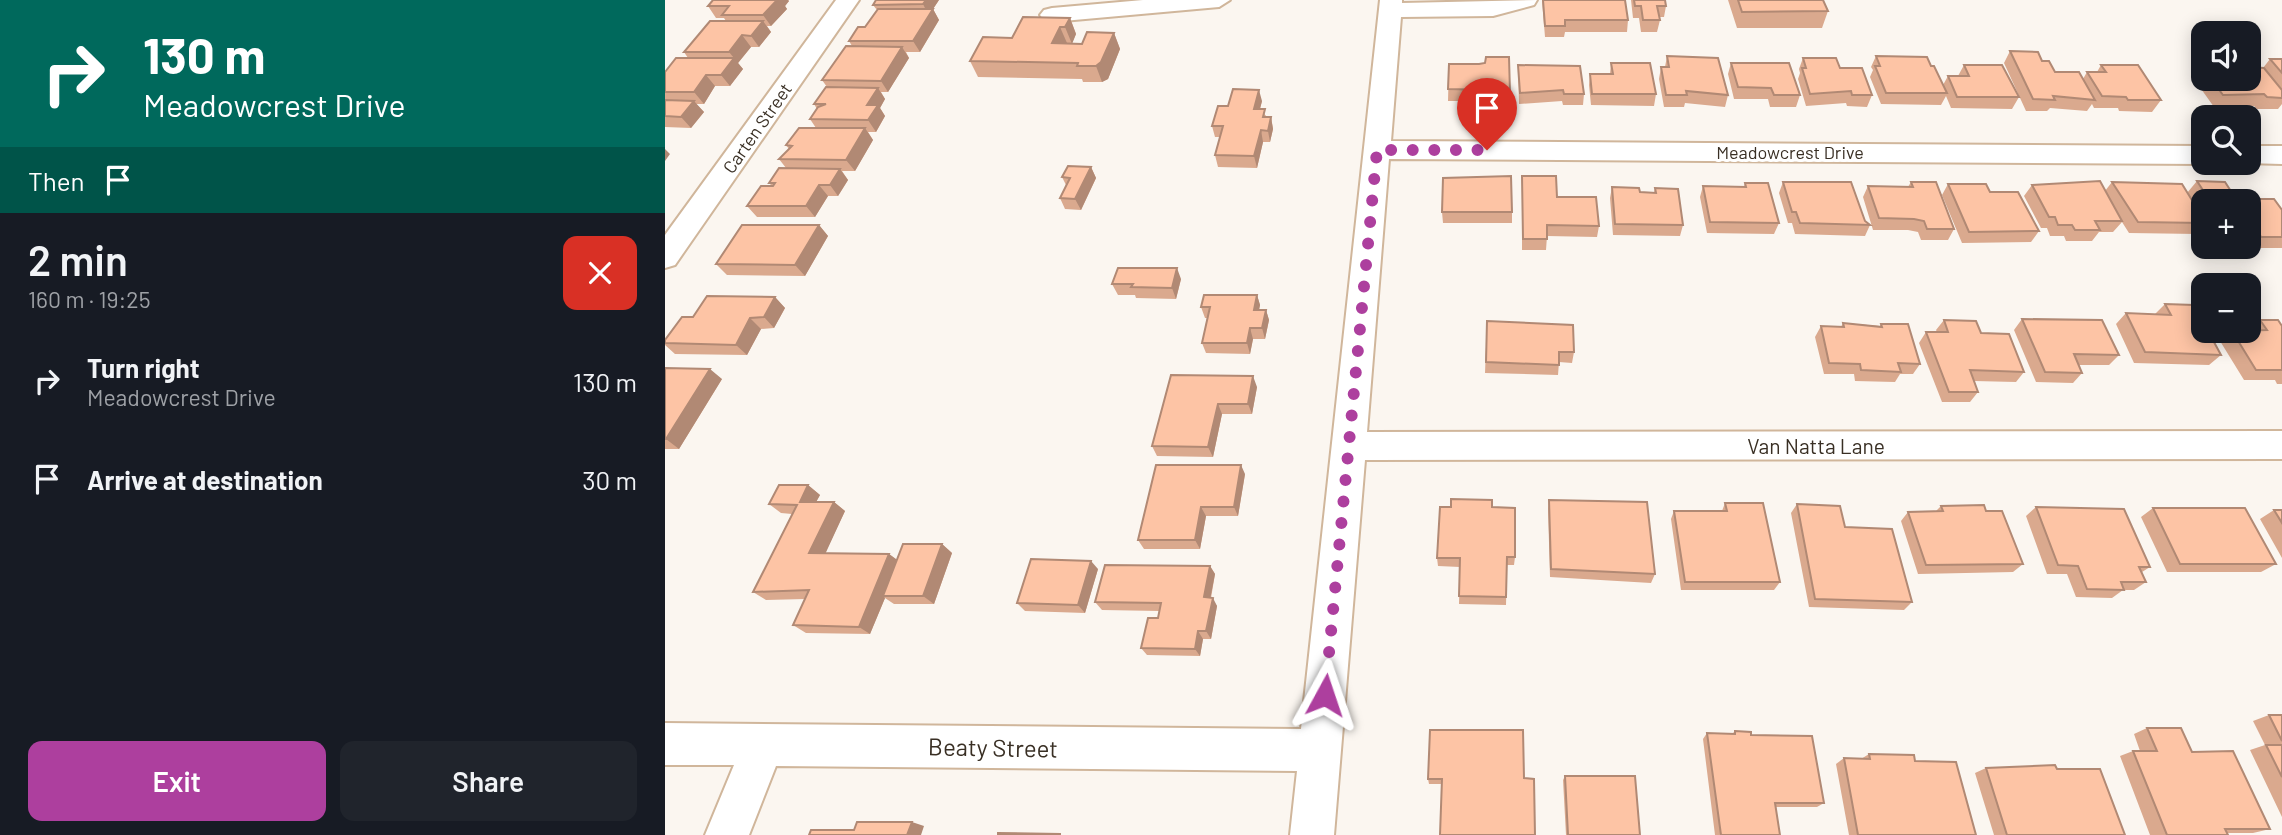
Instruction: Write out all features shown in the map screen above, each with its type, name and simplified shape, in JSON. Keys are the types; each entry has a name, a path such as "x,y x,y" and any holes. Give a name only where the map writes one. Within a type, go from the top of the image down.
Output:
{"street":[{"name":"Carten Street","path":"665,257 848,0"},
{"path":"1052,15 1219,0"},
{"path":"1312,835 1390,5 1493,9 1527,0"},
{"name":"Meadowcrest Drive","path":"1377,150 2191,155"},
{"path":"2261,155 2282,155"},
{"name":"Van Natta Lane","path":"1349,446 2282,445"},
{"name":"Beaty Street","path":"665,744 1320,750"},
{"path":"727,835 764,745"}],"building":[{"path":"713,0 777,0 763,15 722,15 729,6 708,6"},
{"path":"876,0 926,0 923,4 873,5"},
{"path":"1543,0 1625,0 1628,20 1565,20 1565,26 1545,26"},
{"path":"1634,0 1665,0 1666,6 1657,6 1660,20 1643,20 1641,6 1635,6"},
{"path":"1738,0 1823,0 1828,11 1742,12"},
{"path":"878,9 933,9 913,41 849,41 858,27 865,27"},
{"path":"1023,17 1070,18 1065,27 1060,27 1052,43 1082,44 1087,32 1114,33 1101,62 1096,66 1077,66 1078,63 970,61 983,37 1012,38"},
{"path":"710,21 763,21 751,36 742,35 729,52 684,52"},
{"path":"846,46 902,47 881,81 822,80"},
{"path":"2010,51 2038,52 2042,61 2049,61 2055,72 2079,72 2095,100 2053,96 2055,100 2033,99"},
{"path":"1667,56 1718,58 1728,95 1686,91 1687,95 1666,95 1661,67 1669,67"},
{"path":"1876,56 1927,57 1947,93 1886,93 1875,66 1880,66"},
{"path":"1486,57 1509,57 1510,93 1448,89 1449,64 1485,63"},
{"path":"676,58 734,58 721,75 706,75 694,92 665,92 665,72"},
{"path":"1803,58 1836,58 1840,68 1862,68 1872,95 1852,95 1851,91 1810,94 1802,68 1806,68"},
{"path":"2270,59 2282,59 2282,73"},
{"path":"1611,63 1650,63 1656,94 1592,94 1590,74 1613,74"},
{"path":"1731,63 1789,63 1800,95 1774,95 1771,88 1738,87"},
{"path":"1518,65 1580,66 1584,94 1564,94 1563,90 1520,93"},
{"path":"1964,65 2002,65 2019,97 1957,97 1948,76 1969,76"},
{"path":"2101,65 2138,65 2161,100 2128,100 2126,97 2102,96 2087,72 2106,72"},
{"path":"2261,68 2282,90 2282,98 2267,97 2264,94 2223,95 2220,91 2261,91"},
{"path":"826,87 878,88 867,105 878,105 868,120 810,119 818,107 826,104 814,104"},
{"path":"1233,89 1259,90 1254,109 1265,109 1263,117 1271,117 1268,131 1261,130 1254,156 1215,155 1223,126 1212,126 1218,106 1228,106"},
{"path":"665,100 694,101 681,117 665,116"},
{"path":"799,128 865,128 846,160 779,159 792,146 786,145"},
{"path":"1068,166 1091,167 1075,199 1060,198 1070,178 1062,177"},
{"path":"779,168 840,169 830,185 819,185 806,206 747,206 761,186 773,186 775,183 769,183"},
{"path":"1511,176 1512,212 1442,212 1443,178"},
{"path":"1522,176 1556,176 1557,197 1596,197 1599,226 1547,225 1547,239 1523,239"},
{"path":"2100,181 2122,221 2095,221 2100,230 2075,230 2072,225 2058,225 2055,217 2049,217 2032,185"},
{"path":"2197,181 2225,182 2230,189 2202,189"},
{"path":"1783,182 1851,182 1865,221 1870,225 1800,223 1796,212 1792,212"},
{"path":"1911,182 1936,182 1954,229 1927,229 1924,221 1914,219 1879,218 1868,186 1913,187"},
{"path":"2112,182 2182,184 2191,199 2191,223 2138,222"},
{"path":"1745,183 1768,183 1779,223 1710,222 1703,186 1746,187"},
{"path":"1948,184 1986,184 1990,192 2018,192 2039,231 1969,232"},
{"path":"1612,187 1639,188 1640,192 1656,193 1655,188 1678,189 1683,225 1615,224"},
{"path":"2261,199 2274,199 2282,210 2282,237 2261,237"},
{"path":"742,225 819,225 795,265 716,264"},
{"path":"1118,268 1177,268 1172,288 1112,284"},
{"path":"1204,295 1257,295 1254,310 1266,310 1262,328 1250,328 1247,343 1202,343 1210,307 1201,307"},
{"path":"707,296 775,297 764,317 750,318 736,345 665,343 682,317 693,317"},
{"path":"2165,304 2191,305 2191,343 2214,343 2221,355 2145,352 2126,313 2171,315"},
{"path":"2022,319 2102,320 2119,355 2074,354 2082,373 2045,372"},
{"path":"1944,320 1976,321 1981,333 2009,334 2024,372 1970,370 1978,392 1949,392 1926,332 1948,332"},
{"path":"2261,320 2278,320 2282,326 2282,370 2256,370 2239,343 2261,343 2261,330 2267,330"},
{"path":"1487,321 1573,325 1574,352 1559,352 1559,365 1486,362"},
{"path":"1843,323 1882,327 1881,324 1908,324 1920,364 1898,363 1901,372 1861,370 1860,364 1829,363 1821,326 1844,327"},
{"path":"665,368 710,369 666,439 665,439"},
{"path":"1171,375 1253,376 1248,404 1218,404 1208,447 1152,446"},
{"path":"1156,465 1241,465 1234,507 1201,507 1195,540 1138,540"},
{"path":"779,485 808,485 800,502 834,502 809,553 889,554 859,627 793,625 809,590 753,592 797,505 769,504"},
{"path":"1451,499 1492,500 1492,507 1515,508 1515,557 1507,557 1506,597 1459,596 1460,558 1437,558 1440,507 1451,507"},
{"path":"1549,500 1647,502 1655,574 1551,569"},
{"path":"1725,503 1763,503 1780,582 1685,582 1674,511 1727,511"},
{"path":"1797,504 1840,506 1845,527 1892,529 1912,602 1815,599"},
{"path":"1984,505 1986,511 2002,511 2023,564 1926,565 1908,512 1943,511 1941,506"},
{"path":"2036,507 2124,509 2150,567 2139,567 2146,582 2121,582 2124,590 2087,589 2078,566 2058,565"},
{"path":"2153,508 2245,508 2276,564 2180,564"},
{"path":"2274,510 2282,510 2282,523"},
{"path":"903,544 942,544 923,596 883,596"},
{"path":"1031,559 1091,561 1078,605 1017,603"},
{"path":"1105,565 1210,566 1204,597 1213,598 1206,631 1198,631 1195,649 1141,648 1148,618 1158,618 1161,603 1095,602"},
{"path":"2269,715 2282,715 2282,741"},
{"path":"2147,728 2181,728 2192,752 2233,751 2270,829 2225,829 2228,835 2167,835 2133,751 2157,751"},
{"path":"1430,730 1523,730 1524,778 1534,779 1535,835 1440,835 1442,779 1428,779"},
{"path":"1735,731 1751,732 1751,735 1812,736 1824,803 1775,803 1780,835 1721,835 1707,733 1735,734"},
{"path":"2266,745 2282,745 2282,777"},
{"path":"1869,754 1914,755 1915,761 1956,762 1976,835 1858,835 1844,758 1870,759"},
{"path":"2055,765 2057,769 2100,769 2125,835 2007,835 1986,768"},
{"path":"1565,776 1635,776 1640,835 1568,835"},
{"path":"857,822 912,822 907,835 809,835 811,830 854,830"},
{"path":"1060,834 1060,835 998,835"}],"route":[{"path":"1325,695 1377,150 1487,150"}]}
